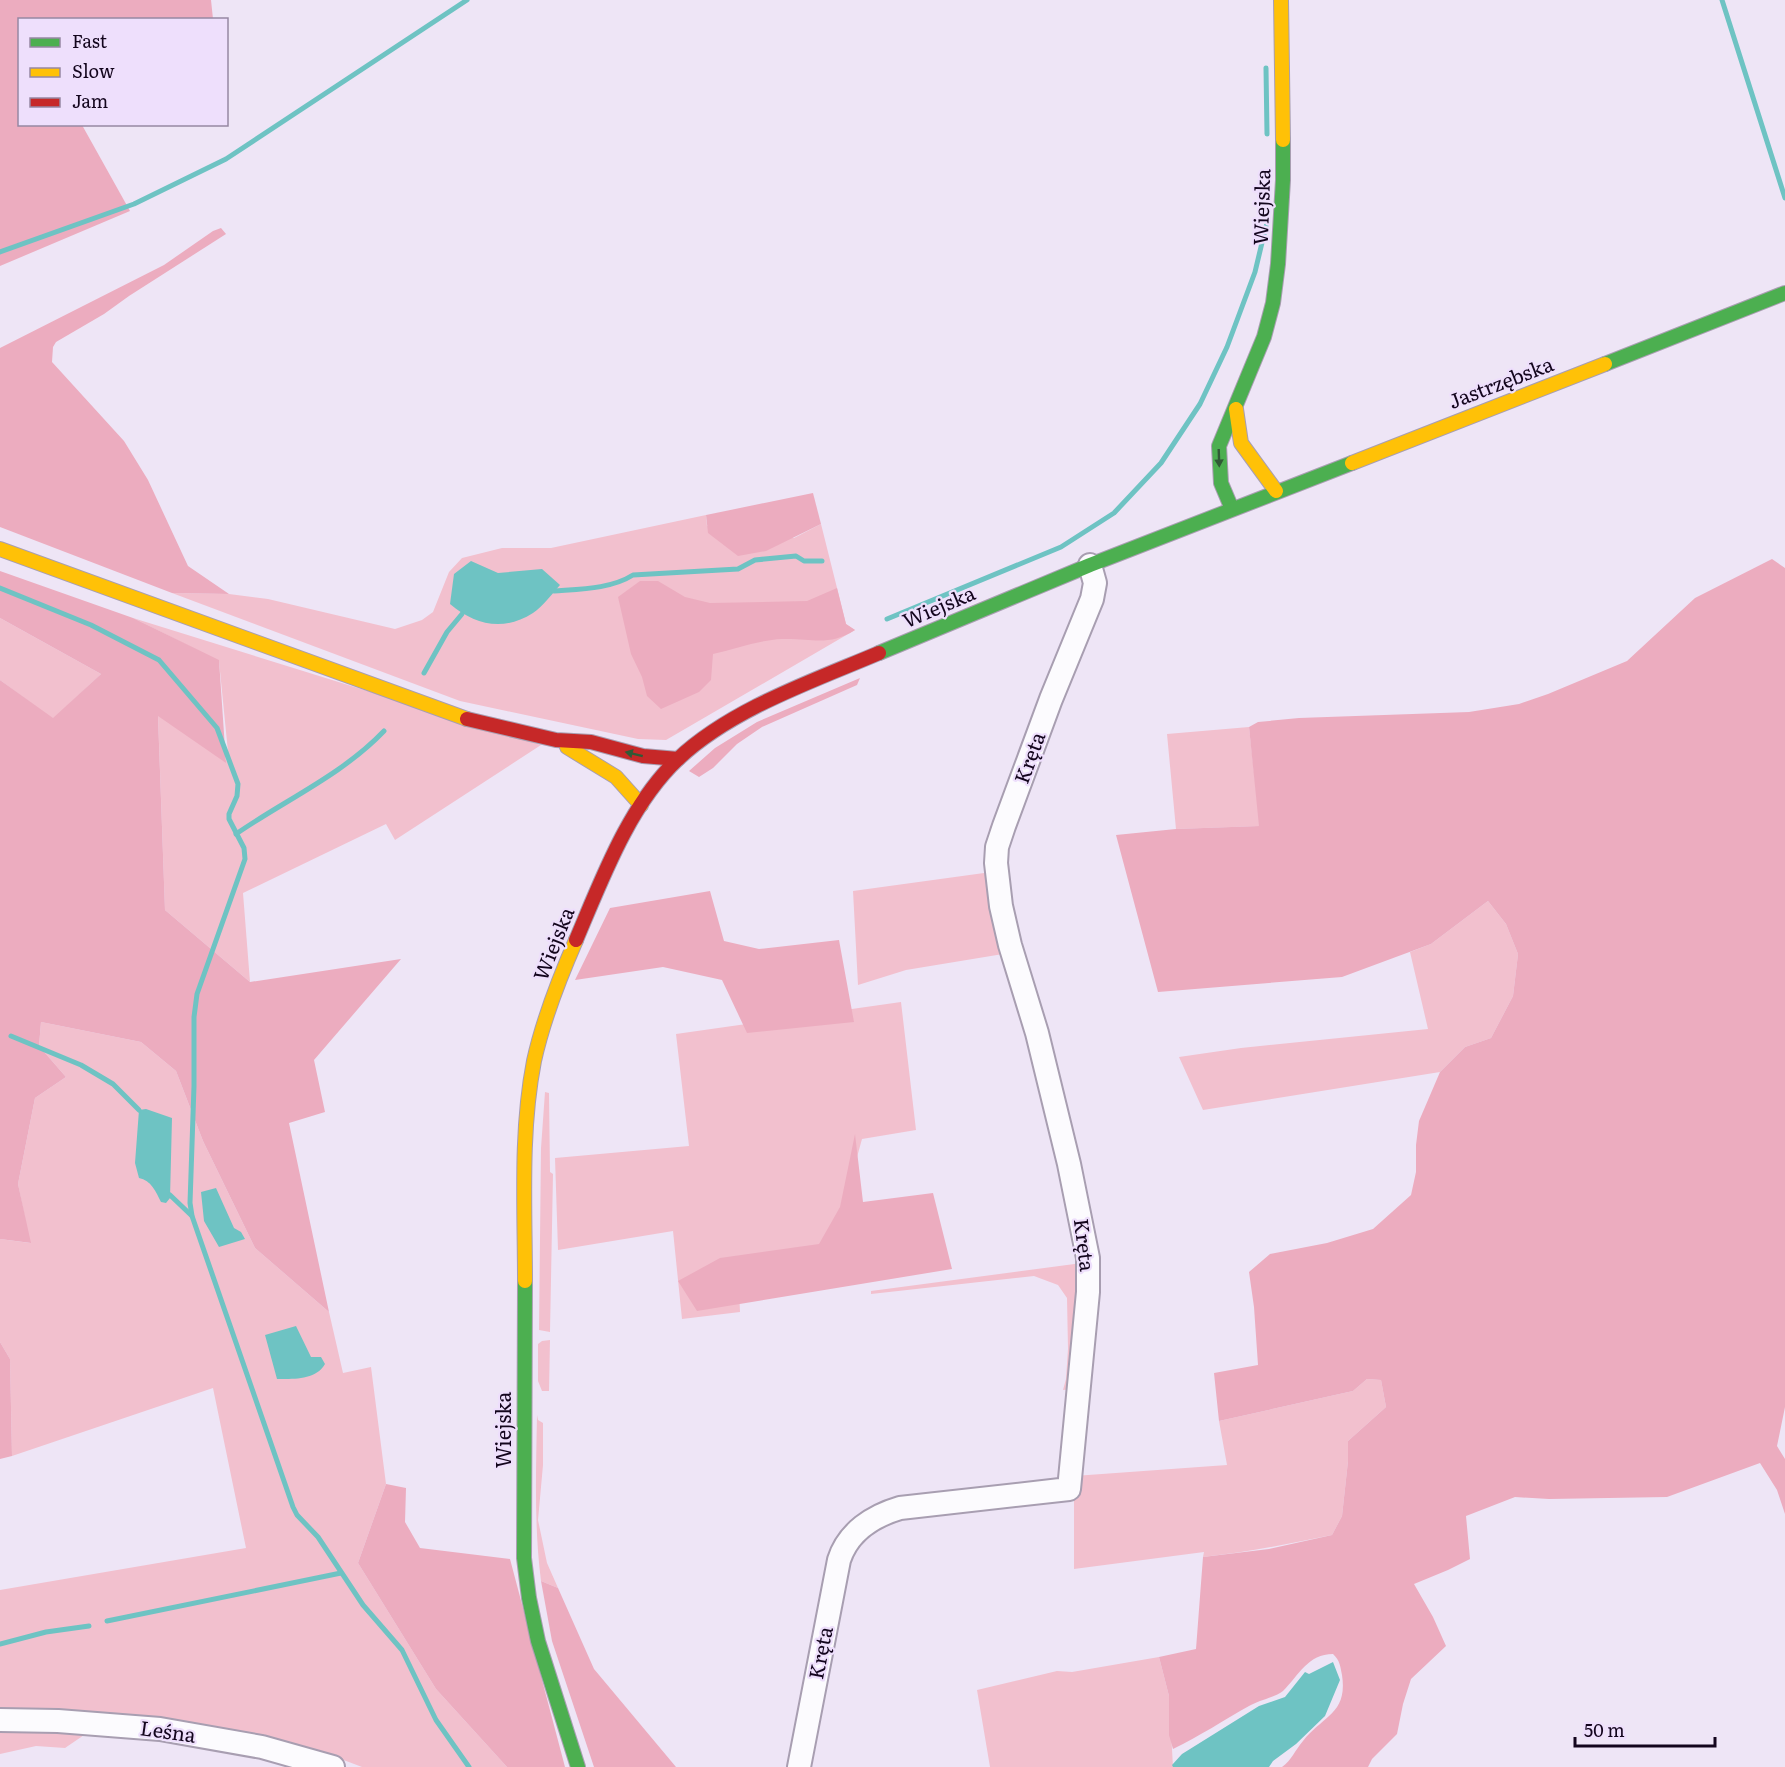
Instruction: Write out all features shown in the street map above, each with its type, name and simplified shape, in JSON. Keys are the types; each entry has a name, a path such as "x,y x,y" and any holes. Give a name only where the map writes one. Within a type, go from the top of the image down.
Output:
{"street":[{"name":"Wiejska","path":"578,1767 538,1641 524,1558 524,1269 529,1103 539,1040 560,977 614,852 641,805 678,759 726,723 772,699 1090,565 1232,508 1221,483 1219,446 1264,337 1273,303 1278,264 1283,180 1281,0"},
{"name":"Jastrzębska","path":"1232,508 1785,293"},
{"path":"1236,409 1241,443 1276,491"},
{"path":"0,549 443,711 556,740 591,742 643,756 678,759"},
{"name":"Kręta","path":"800,1767 839,1560 844,1548 859,1530 882,1514 900,1508 1069,1489 1088,1292 1088,1258 1069,1164 1036,1033 1005,925 996,863 997,848 1004,826 1051,699 1092,599 1095,583 1090,565"},
{"path":"556,740 616,777 641,805"},
{"name":"Leśna","path":"0,1720 58,1721 160,1729 262,1747 333,1767"}],"shaded area":[{"path":"0,0 211,0 213,18 18,18 18,126 83,126 130,211 0,266"},
{"path":"221,228 226,234 104,314 56,342 53,347 52,362 124,441 148,480 188,566 229,594 172,593 0,527 0,348 164,265 213,231"},
{"path":"813,493 821,524 766,551 738,556 708,533 706,515"},
{"path":"706,515 707,526 794,538 821,524 846,624 855,630 666,740 638,739 460,701 172,593 229,594 268,599 395,629 422,620 433,612 449,572 462,558 502,548 551,548"},
{"path":"1772,559 1785,568 1785,1407 1777,1446 1785,1459 1785,1514 1777,1490 1760,1463 1667,1497 1549,1499 1515,1497 1466,1516 1470,1559 1414,1584 1446,1646 1411,1679 1397,1734 1372,1759 1368,1767 1282,1767 1310,1733 1332,1713 1341,1698 1342,1675 1338,1661 1333,1654 1310,1661 1280,1693 1253,1704 1173,1749 1169,1735 1169,1696 1159,1657 1196,1649 1203,1557 1269,1549 1332,1535 1342,1516 1348,1441 1386,1407 1381,1380 1367,1379 1353,1391 1219,1421 1214,1373 1258,1365 1249,1272 1270,1254 1327,1243 1373,1229 1411,1195 1416,1172 1419,1121 1440,1072 1465,1047 1491,1038 1513,996 1518,954 1506,924 1488,901 1431,944 1342,977 1158,992 1116,835 1176,829 1259,826 1249,727 1258,722 1299,718 1469,712 1519,704 1627,661 1695,598"},
{"path":"471,561 498,573 542,569 560,585 533,613 511,623 490,624 469,617 450,604 454,574"},
{"path":"0,571 133,618 219,660 226,763 158,716 165,910 250,982 401,959 314,1060 325,1112 289,1123 329,1312 255,1248 203,1141 176,1071 141,1042 41,1022 39,1046 66,1077 35,1098 18,1184 31,1243 0,1239 0,680 53,718 101,674 0,618"},
{"path":"640,581 658,581 685,597 710,603 807,601 837,588 846,624 855,630 828,640 773,640 713,654 711,680 699,692 661,709 647,696 642,677 631,654 618,597"},
{"path":"0,618 101,674 53,719 0,680"},
{"path":"133,618 541,745 395,840 386,824 243,893 250,982 165,910 158,715 229,762 219,661"},
{"path":"860,678 857,685 762,727 737,744 713,768 699,777 689,771 715,748 757,722"},
{"path":"1249,727 1260,826 1176,829 1167,734"},
{"path":"994,824 1015,991 1013,995 1003,954 906,970 858,985 853,891 984,873 990,826"},
{"path":"710,891 724,941 759,949 839,940 854,1022 747,1033 722,980 663,967 575,980 610,908"},
{"path":"1488,901 1506,924 1518,954 1513,996 1491,1038 1465,1047 1440,1072 1203,1110 1179,1057 1241,1048 1428,1029 1410,952 1431,944"},
{"path":"901,1002 916,1130 862,1139 846,1197 826,1250 738,1265 740,1312 682,1319 673,1231 558,1250 555,1158 689,1146 676,1034"},
{"path":"41,1022 141,1042 176,1071 203,1141 255,1248 329,1312 343,1373 371,1367 386,1484 358,1563 436,1689 507,1767 362,1767 333,1756 0,1709 0,1590 246,1548 213,1388 12,1456 10,1359 0,1342 0,1239 30,1243 18,1184 35,1098 66,1077 39,1046"},
{"path":"545,1092 549,1093 550,1172 553,1174 550,1332 539,1330 541,1148"},
{"path":"146,1109 172,1118 170,1198 166,1203 161,1202 150,1184 139,1178 135,1163 139,1110"},
{"path":"855,1134 863,1202 933,1193 952,1269 697,1311 678,1281 720,1258 819,1244 840,1207"},
{"path":"216,1188 234,1228 241,1232 245,1239 219,1247 204,1221 201,1192"},
{"path":"1082,1263 1072,1389 1063,1390 1068,1349 1067,1298 1058,1285 1034,1276 871,1294 871,1291"},
{"path":"296,1326 311,1357 321,1357 325,1364 310,1376 277,1379 265,1335"},
{"path":"550,1340 549,1391 542,1391 538,1381 538,1344"},
{"path":"0,1342 10,1359 12,1456 0,1459"},
{"path":"1367,1379 1381,1380 1386,1407 1348,1441 1342,1516 1332,1535 1219,1555 1203,1557 1204,1552 1074,1569 1074,1476 1227,1465 1219,1421 1353,1391"},
{"path":"537,1415 538,1420 543,1423 543,1465 538,1520 547,1563 558,1588 541,1581 536,1519"},
{"path":"386,1484 406,1488 405,1522 420,1548 510,1559 565,1767 507,1767 436,1689 358,1563"},
{"path":"541,1581 558,1588 594,1669 676,1767 594,1767 552,1641"},
{"path":"1159,1657 1169,1696 1173,1767 990,1767 977,1690 1057,1671 1072,1672"},
{"path":"1333,1662 1340,1680 1325,1716 1269,1767 1173,1767 1172,1765 1182,1754 1259,1706 1285,1697 1305,1672 1309,1674"},
{"path":"0,1728 87,1733 65,1748 36,1746 0,1754"}],"waterway":[{"path":"0,252 134,204 226,159 467,0"},
{"path":"1722,0 1785,198"},
{"path":"1266,68 1267,134"},
{"path":"887,619 1061,547 1114,513 1161,463 1200,404 1227,347 1255,272 1266,226"},
{"path":"554,591 605,586 633,575 738,569 755,560 796,556 804,561 822,561"},
{"path":"0,588 91,625 159,660 217,728 238,784 237,796 229,819 244,848 245,859 197,994 194,1017 190,1203 192,1216 297,1515 318,1537 363,1605 402,1650 436,1720 469,1767"},
{"path":"424,673 447,632 462,614"},
{"path":"236,834 332,774 368,747 384,731"},
{"path":"11,1036 81,1065 113,1084 139,1110"},
{"path":"170,1195 192,1216"},
{"path":"107,1621 341,1573"},
{"path":"0,1644 46,1632 89,1626"}],"traffic: fast":[{"path":"1232,509 1221,483 1219,446 1264,337 1273,303 1278,264 1283,140"},
{"path":"1605,364 1785,293"},
{"path":"879,653 1090,565 1352,463"},
{"path":"525,1281 524,1558 538,1641 578,1767"}],"traffic: slow":[{"path":"1281,0 1283,140"},
{"path":"1352,463 1605,364"},
{"path":"1236,409 1241,443 1276,491"},
{"path":"0,549 467,719"},
{"path":"567,747 616,777 641,805"},
{"path":"525,1281 525,1143 534,1061 542,1030 576,940"}],"traffic: jam":[{"path":"576,940 607,868 631,820 661,777 678,759 699,741 747,711 879,653"},
{"path":"467,719 556,740 591,742 643,756 678,759"}]}
